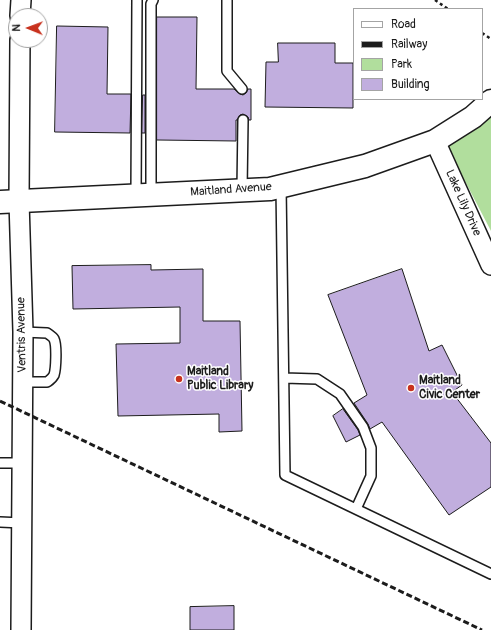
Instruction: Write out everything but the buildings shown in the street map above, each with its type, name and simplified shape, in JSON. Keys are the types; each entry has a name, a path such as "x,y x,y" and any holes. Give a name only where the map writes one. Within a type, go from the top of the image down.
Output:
{"main road":[{"name":"Maitland Avenue","path":"9,202 242,190 281,186 365,166 435,141 473,117 491,101"}],"street":[{"name":"Ventris Avenue","path":"19,48 9,202 23,332 21,630"},
{"name":"Lake Lily Drive","path":"435,141 491,265"}],"lane":[{"path":"137,0 143,195"},
{"path":"143,195 151,4 153,0"},
{"path":"227,0 227,72 242,89"},
{"path":"242,190 243,120"},
{"path":"281,186 285,475 491,574"},
{"path":"23,332 47,333 52,336 56,345 55,371 51,380 47,382 23,382"},
{"path":"284,378 317,379 340,394 363,427 371,448 371,476 356,509"},
{"path":"0,463 22,463"},
{"path":"0,522 22,523"}],"path":[{"path":"435,0 447,8"}],"green space":[{"path":"491,110 491,231 445,143"}],"railway":[{"path":"0,401 482,630"}],"place":[{"name":"Maitland Public Library","path":"179,379"},
{"name":"Maitland Civic Center","path":"411,388"}]}
